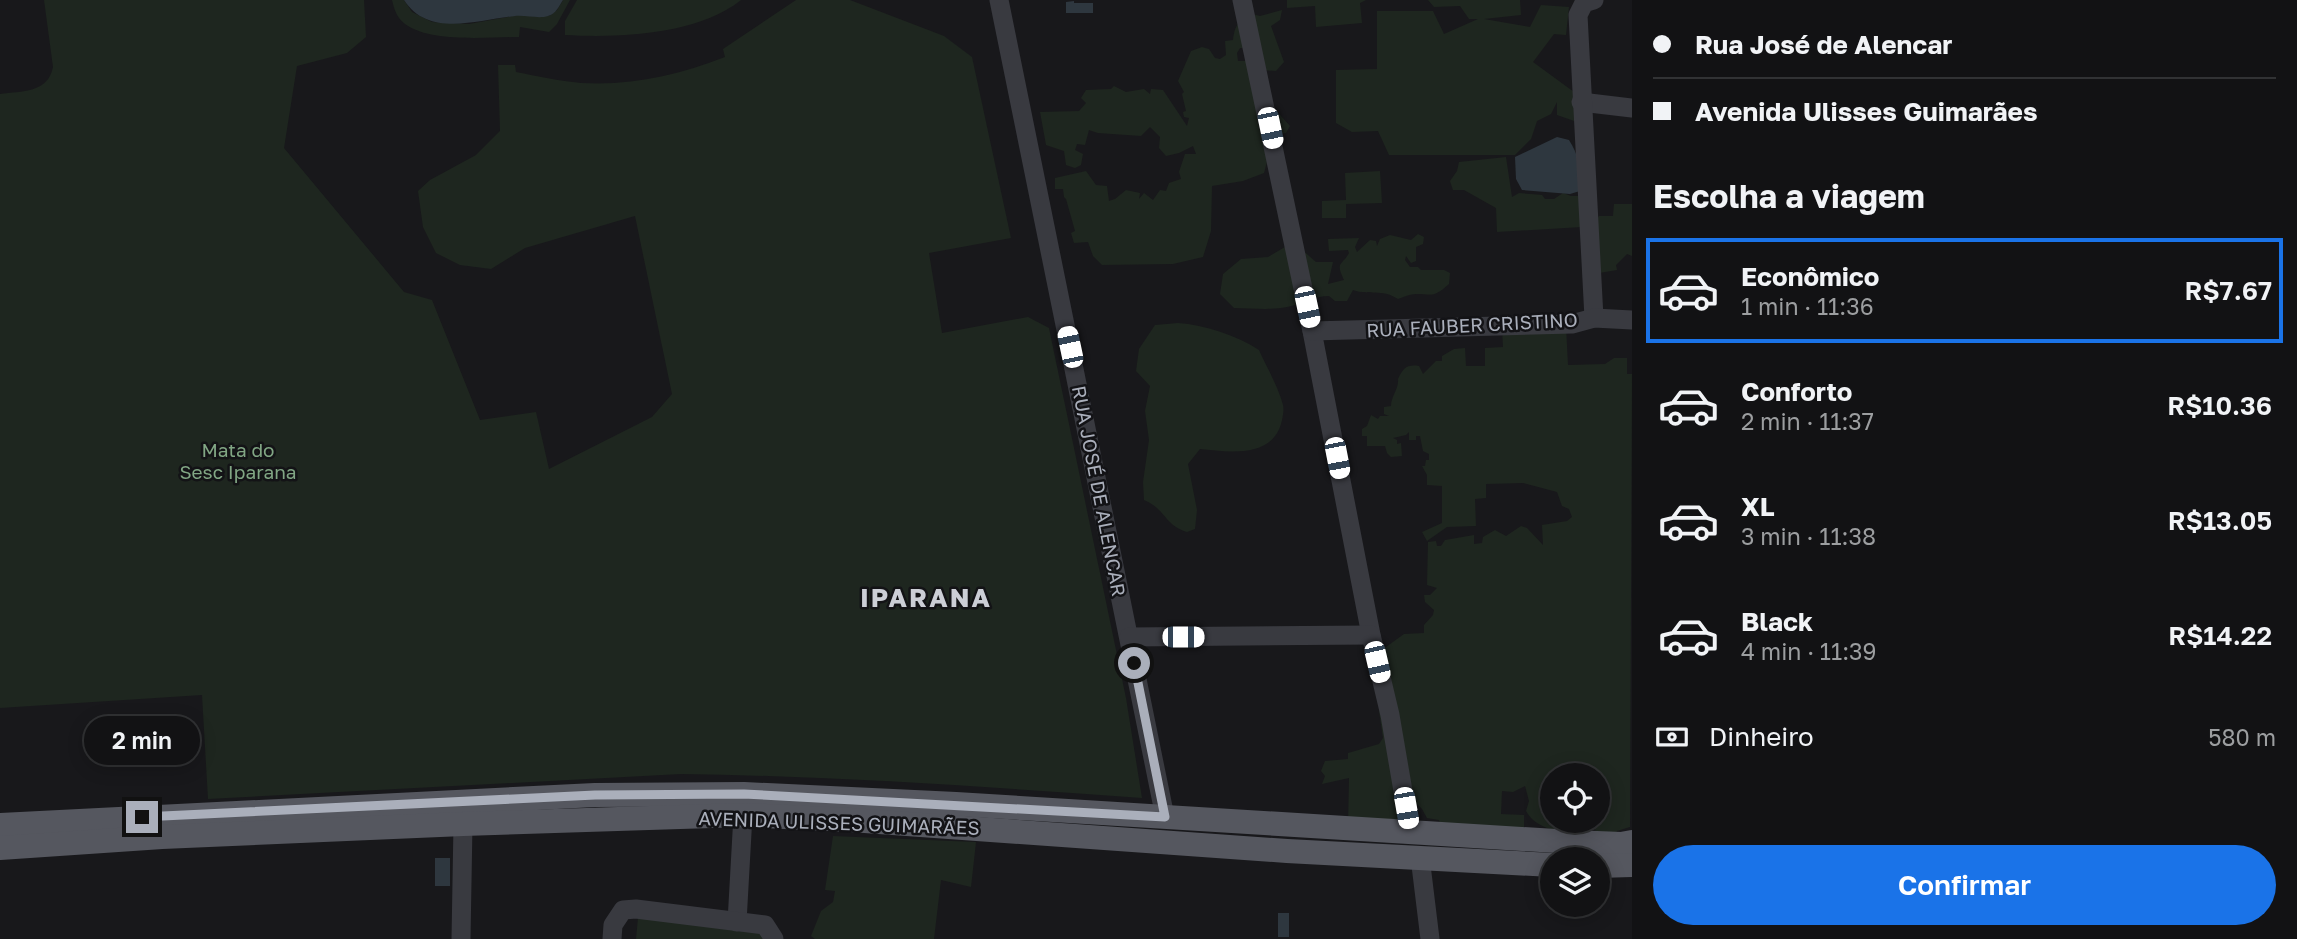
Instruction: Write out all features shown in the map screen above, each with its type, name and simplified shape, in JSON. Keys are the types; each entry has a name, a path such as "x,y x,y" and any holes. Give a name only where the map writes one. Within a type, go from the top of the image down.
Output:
{"main road":[{"name":"AVENIDA ULISSES GUIMARÃES","path":"0,825 595,795 758,794 1572,842 1632,842"},
{"name":"AVENIDA ULISSES GUIMARÃES","path":"0,848 162,837 743,815 851,820 1287,851 1540,864"},
{"path":"1287,851 1289,825"},
{"path":"1610,866 1632,865"}],"street":[{"name":"RUA JOSÉ DE ALENCAR","path":"999,0 1165,817"},
{"path":"1242,0 1312,331 1371,635 1390,715 1410,832"},
{"path":"1594,0 1584,3 1578,15 1594,318"},
{"path":"1581,103 1632,108"},
{"name":"RUA FAUBER CRISTINO","path":"1312,331 1559,324 1594,318 1632,320"},
{"path":"1129,637 1371,635"},
{"path":"737,922 743,815"},
{"path":"461,939 463,824"},
{"path":"1420,857 1430,939"},
{"path":"612,939 613,925 623,910 636,909 765,925 774,939"}],"green space":[{"name":"Mata do Sesc Iparana","path":"44,0 364,0 366,37 347,53 297,66 284,148 404,292 432,300 480,420 536,412 549,469 652,417 672,394 635,216 525,248 491,269 460,265 436,253 423,227 418,191 430,180 476,155 500,131 498,65 515,65 516,72 581,83 618,83 654,78 725,57 723,49 796,0 850,0 944,36 972,57 1011,238 929,253 942,333 1028,317 1049,328 1126,698 1142,798 970,786 681,774 208,799 202,695 0,708 0,94 33,89 46,82 50,76 53,67"},
{"path":"392,0 404,0 412,12 432,22 469,24 518,15 549,16 563,0 570,0 557,24 549,32 520,27 519,37 476,38 429,34 416,30 400,19"},
{"path":"577,0 741,0 703,21 657,32 609,36 565,35 565,21"},
{"path":"1287,0 1366,0 1360,3 1362,23 1316,27 1315,6 1287,8"},
{"path":"1428,0 1520,0 1521,15 1484,19 1530,27 1541,5 1569,7 1566,35 1554,34 1533,62 1574,92 1577,122 1557,115 1557,102 1551,114 1537,121 1531,139 1515,155 1389,155 1378,131 1352,132 1336,123 1336,70 1377,69 1377,11 1433,11 1444,34 1478,19 1469,19 1460,6 1434,7"},
{"path":"1282,10 1280,20 1271,26 1284,62 1276,71 1261,70 1247,48 1240,48 1237,53 1238,61 1246,61 1271,105 1290,126 1286,133 1266,136 1268,158 1264,173 1243,181 1212,186 1211,231 1203,257 1173,264 1102,265 1093,256 1088,242 1074,243 1071,233 1075,231 1066,199 1063,189 1055,189 1055,178 1086,171 1096,185 1107,186 1109,201 1126,190 1140,193 1139,199 1144,193 1153,200 1160,190 1166,191 1169,183 1181,179 1179,172 1185,154 1196,154 1193,146 1166,156 1159,148 1160,137 1150,127 1141,136 1089,130 1085,145 1077,144 1075,150 1083,154 1081,165 1075,168 1066,165 1064,151 1046,145 1040,112 1079,111 1086,103 1081,98 1086,90 1111,89 1114,86 1126,92 1144,89 1150,94 1151,89 1163,90 1187,126 1189,118 1184,117 1183,112 1186,111 1182,94 1184,92 1178,81 1191,51 1202,47 1209,49 1215,58 1220,59 1226,55 1225,41 1233,40 1236,27 1243,19 1252,14 1260,16"},
{"path":"1506,157 1512,197 1519,193 1542,195 1545,199 1554,199 1563,193 1579,196 1582,227 1497,232 1496,208 1464,190 1453,190 1450,181 1459,162"},
{"path":"1380,171 1382,203 1346,204 1346,218 1322,218 1322,201 1346,200 1345,173"},
{"path":"1614,204 1632,204 1632,256 1627,254 1616,265 1617,270 1599,273 1596,220 1599,216 1613,216"},
{"path":"1418,234 1424,237 1423,244 1416,247 1416,261 1411,263 1406,256 1405,260 1410,267 1450,273 1449,284 1433,294 1414,294 1398,299 1381,293 1353,290 1347,301 1335,301 1324,296 1284,308 1262,309 1234,308 1220,294 1223,274 1241,259 1268,257 1285,247 1300,248 1316,262 1333,262 1328,284 1344,280 1340,264 1349,253 1348,250 1329,251 1328,239 1359,238 1355,247 1357,252 1370,240 1376,241 1377,246 1380,239 1390,235 1411,240"},
{"path":"1178,323 1220,332 1259,350 1283,405 1282,420 1277,433 1270,441 1249,450 1200,449 1188,464 1197,510 1195,529 1187,532 1179,529 1157,508 1144,500 1143,482 1149,440 1145,411 1150,386 1136,371 1139,349 1155,325"},
{"path":"1566,326 1568,365 1605,364 1614,358 1627,358 1627,374 1632,374 1630,827 1617,831 1613,837 1601,837 1598,833 1610,833 1610,763 1540,763 1540,825 1526,811 1529,801 1525,786 1513,792 1502,791 1501,814 1524,815 1524,828 1441,827 1439,820 1427,818 1416,803 1411,804 1401,819 1348,826 1349,778 1322,784 1325,776 1321,771 1325,761 1348,759 1348,753 1379,744 1383,738 1379,711 1379,647 1386,647 1404,634 1424,633 1424,625 1433,615 1434,610 1425,602 1424,595 1430,595 1437,588 1427,585 1428,542 1436,541 1437,546 1441,546 1445,540 1474,535 1474,544 1482,543 1483,537 1495,530 1506,536 1521,526 1527,528 1543,545 1542,525 1567,521 1572,517 1569,509 1562,506 1557,492 1523,483 1486,484 1486,498 1475,499 1476,526 1447,527 1427,541 1422,532 1442,523 1442,486 1427,485 1427,475 1422,466 1429,460 1429,454 1423,451 1420,436 1416,436 1416,440 1409,440 1409,432 1393,438 1397,440 1397,444 1401,443 1402,456 1391,457 1385,446 1367,446 1367,436 1362,436 1362,429 1367,426 1371,415 1378,419 1380,416 1389,416 1384,414 1384,407 1391,406 1398,379 1408,366 1419,366 1423,374 1436,361 1442,361 1442,356 1454,349 1465,348 1466,366 1485,366 1485,348 1503,347 1502,328"},
{"path":"833,836 976,842 971,887 941,880 934,939 815,939 811,936 821,911 833,902 835,891 825,890"},
{"path":"638,918 767,932 766,939 636,939"}],"shaded area":[{"path":"404,0 563,0 555,12 544,17 515,16 455,24 426,19 414,12"},
{"path":"1066,2 1093,3 1093,13 1066,13"},
{"path":"1557,137 1569,140 1576,152 1580,191 1570,194 1522,190 1516,179 1515,157"},
{"path":"435,858 450,858 450,886 435,886"},
{"path":"1278,913 1289,913 1289,937 1278,937"}],"district":[{"name":"IPARANA","path":"926,598"}],"route":[{"path":"142,817 595,795 744,794 1165,817 1134,663"}]}
